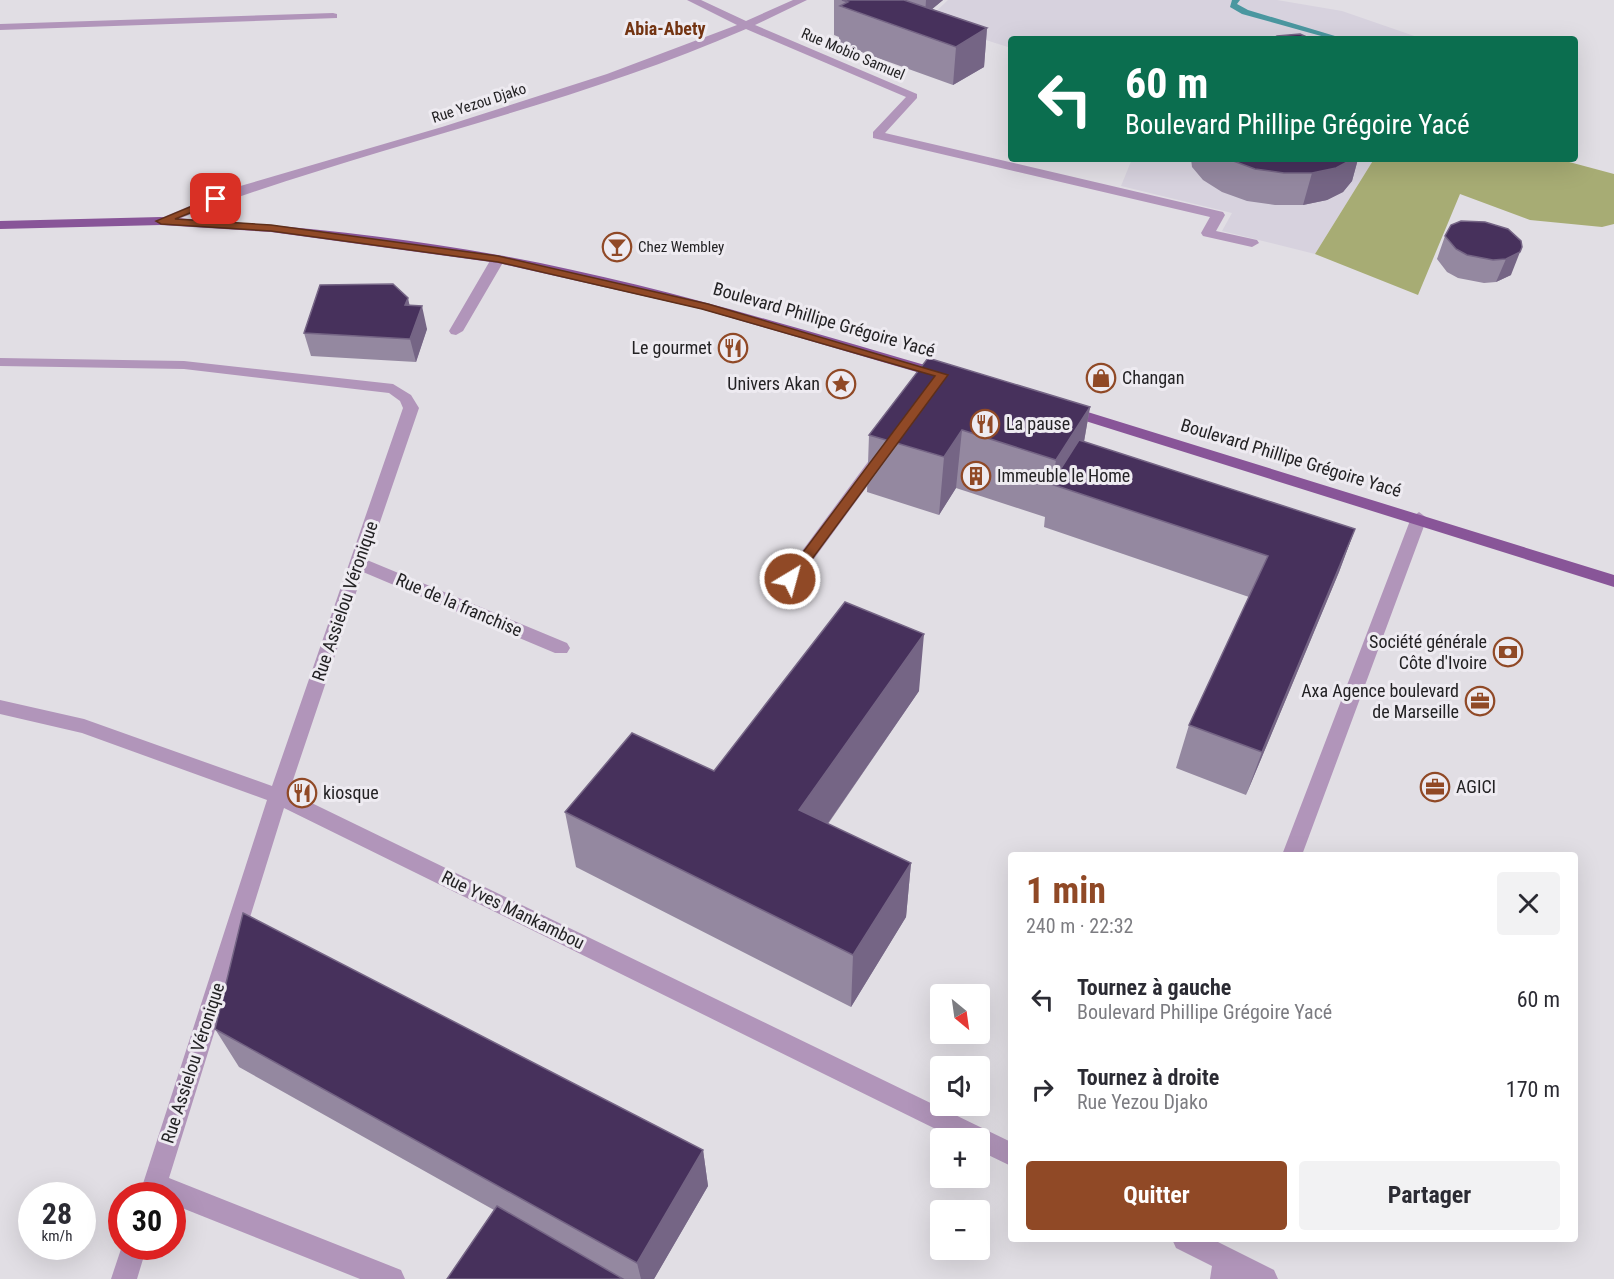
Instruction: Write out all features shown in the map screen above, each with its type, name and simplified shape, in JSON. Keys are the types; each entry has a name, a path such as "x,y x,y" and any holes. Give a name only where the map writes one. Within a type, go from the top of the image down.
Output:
{"main road":[{"name":"Boulevard Phillipe Grégoire Yacé","path":"0,225 161,221 271,228 498,259 704,306 948,376"},
{"name":"Boulevard Phillipe Grégoire Yacé","path":"1046,404 1419,518 1614,581"}],"street":[{"name":"Rue Mobio Samuel","path":"692,0 913,96 877,135 1218,215 1208,233 1252,243"},
{"name":"Rue Yezou Djako","path":"161,221 235,192 446,130 611,76 747,25 802,0"},
{"path":"0,27 333,16"},
{"path":"456,331 498,259"},
{"name":"Rue Assielou Véronique","path":"0,362 184,365 393,389 406,398 411,408 278,796 156,1182"},
{"path":"928,393 948,376"},
{"path":"790,579 894,440"},
{"path":"1293,852 1419,518"},
{"name":"Rue de la franchise","path":"358,563 561,648"},
{"name":"Rue Yves Mankambou","path":"0,707 84,726 278,796 1008,1153"},
{"path":"186,1202 392,1279"},
{"path":"1189,1242 1225,1269 1265,1279"},
{"path":"124,1279 130,1260"}],"shaded area":[{"path":"948,0 1277,0 1342,11 1414,36 1008,36 1008,47 926,21"},
{"path":"1131,162 1372,162 1315,254 1222,231 1232,213 1121,186"}],"green space":[{"path":"1372,162 1569,162 1614,174 1614,224 1602,227 1530,220 1460,194 1418,295 1315,254"}],"building":[{"path":"842,0 904,0 987,28 956,47 840,6 848,2"},
{"path":"1300,34 1304,36 1277,36"},
{"path":"1236,162 1347,162 1336,168 1312,173 1284,173 1255,169"},
{"path":"1461,221 1485,222 1508,229 1521,241 1520,252 1506,259 1493,260 1467,255 1456,249 1445,236 1451,225"},
{"path":"393,284 408,298 405,305 422,306 410,339 304,333 320,285"},
{"path":"928,358 1090,407 1056,460 962,430 944,457 869,435"},
{"path":"1079,440 1355,529 1262,752 1189,725 1268,556 1051,484"},
{"path":"845,602 924,634 799,810 911,863 853,955 565,812 632,733 714,771"},
{"path":"243,913 703,1150 637,1263 215,1029"},
{"path":"497,1206 623,1279 447,1279"}],"waterway":[{"path":"1236,0 1233,5 1245,12 1330,36"}],"place":[{"name":"Chez Wembley","path":"617,247"},
{"name":"Le gourmet","path":"733,348"},
{"name":"Changan","path":"1101,378"},
{"name":"Univers Akan","path":"841,384"},
{"name":"La pause","path":"985,424"},
{"name":"Immeuble le Home","path":"976,476"},
{"name":"Société générale Côte d'Ivoire","path":"1508,652"},
{"name":"Axa Agence boulevard de Marseille","path":"1480,701"},
{"name":"AGICI","path":"1435,787"},
{"name":"kiosque","path":"302,793"}],"district":[{"name":"Abia-Abety","path":"665,29"}],"route":[{"path":"216,199 161,221 271,228 498,259 572,274 704,306 942,375 790,579"}]}
